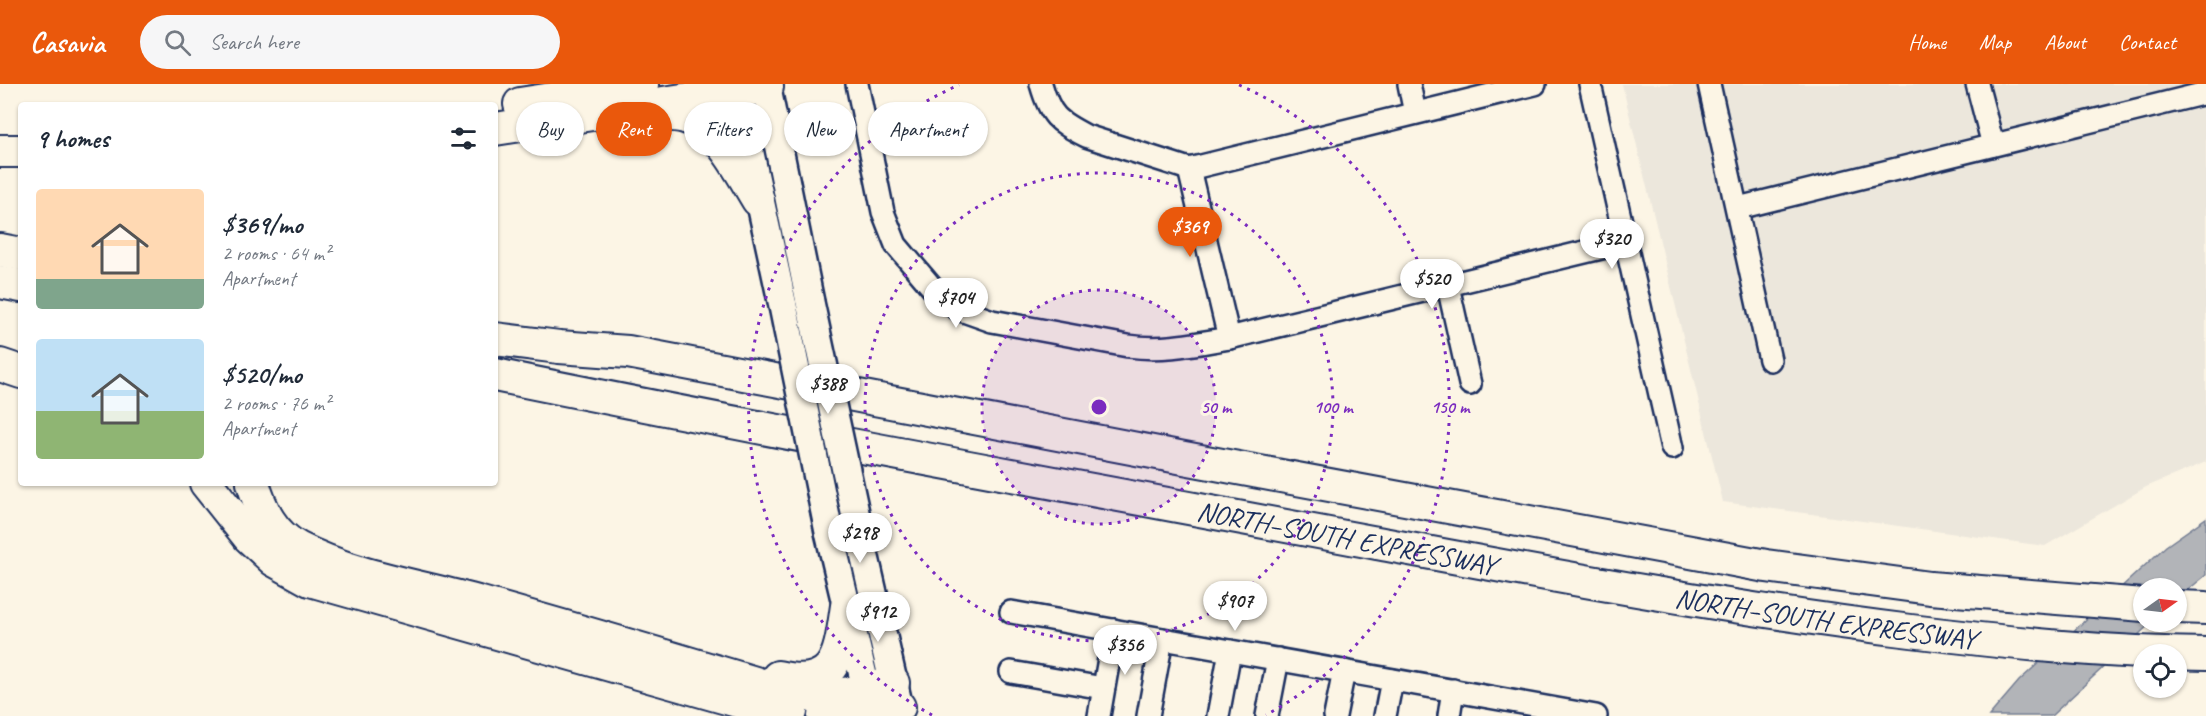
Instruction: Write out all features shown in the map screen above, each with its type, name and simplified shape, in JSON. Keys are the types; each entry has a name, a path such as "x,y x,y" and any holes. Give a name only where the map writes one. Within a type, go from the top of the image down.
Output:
{"highway":[{"path":"498,107 648,84"},
{"path":"584,116 736,88 767,86"},
{"path":"584,118 656,115 684,117 705,128 724,147 758,200"},
{"path":"498,129 516,126"},
{"path":"0,151 18,151"},
{"path":"0,250 18,253"},
{"path":"0,282 18,285"},
{"path":"498,321 628,352"},
{"name":"NORTH–SOUTH EXPRESSWAY","path":"498,339 628,352 1766,566 1844,578 2015,596 2133,604"},
{"path":"0,365 18,371"},
{"name":"NORTH–SOUTH EXPRESSWAY","path":"498,376 1107,493 1681,599 1834,622 2005,643 2133,651"},
{"path":"498,383 558,388"},
{"path":"208,486 249,537 274,560 310,580 623,656 792,694 815,697 838,696 884,704"},
{"path":"254,486 260,507 273,528 297,547 347,568 479,602 748,704 816,716"},
{"path":"623,656 803,680 825,672 836,661 847,606"},
{"name":"NORTH–SOUTH EXPRESSWAY","path":"2187,654 2206,654"},
{"path":"623,656 767,716"},
{"path":"824,716 884,704"}],"main road":[{"path":"767,86 859,531 884,704"},
{"path":"736,88 829,532 847,606 884,704"}],"street":[{"path":"857,84 883,212 896,245 940,297 958,309 992,321 1139,348 1170,348 1229,338 1626,242"},
{"path":"1041,84 1046,101 1055,118 1070,128 1086,136 1189,169 1535,84"},
{"path":"1409,84 1415,113"},
{"path":"1590,84 1672,448"},
{"path":"1709,84 1770,360"},
{"path":"1977,84 1993,145"},
{"path":"1738,208 2206,93"},
{"path":"1189,169 1229,338"},
{"path":"1448,286 1470,384"},
{"path":"1011,612 1596,716"},
{"path":"1099,716 1114,630"},
{"path":"1148,716 1162,639"},
{"path":"1218,716 1230,651"},
{"path":"1268,716 1278,659"},
{"path":"1335,716 1344,671"},
{"path":"1011,672 1103,688"},
{"path":"1385,716 1392,680"},
{"path":"1449,716 1453,690"}],"shaded area":[{"path":"1622,84 2206,84 2206,462 2146,487 2045,546 1723,502"},
{"path":"2206,518 2206,575 2187,591 2187,578 2133,578 2133,632 2141,632 2051,716 1989,716 2019,681 2166,546"}]}
